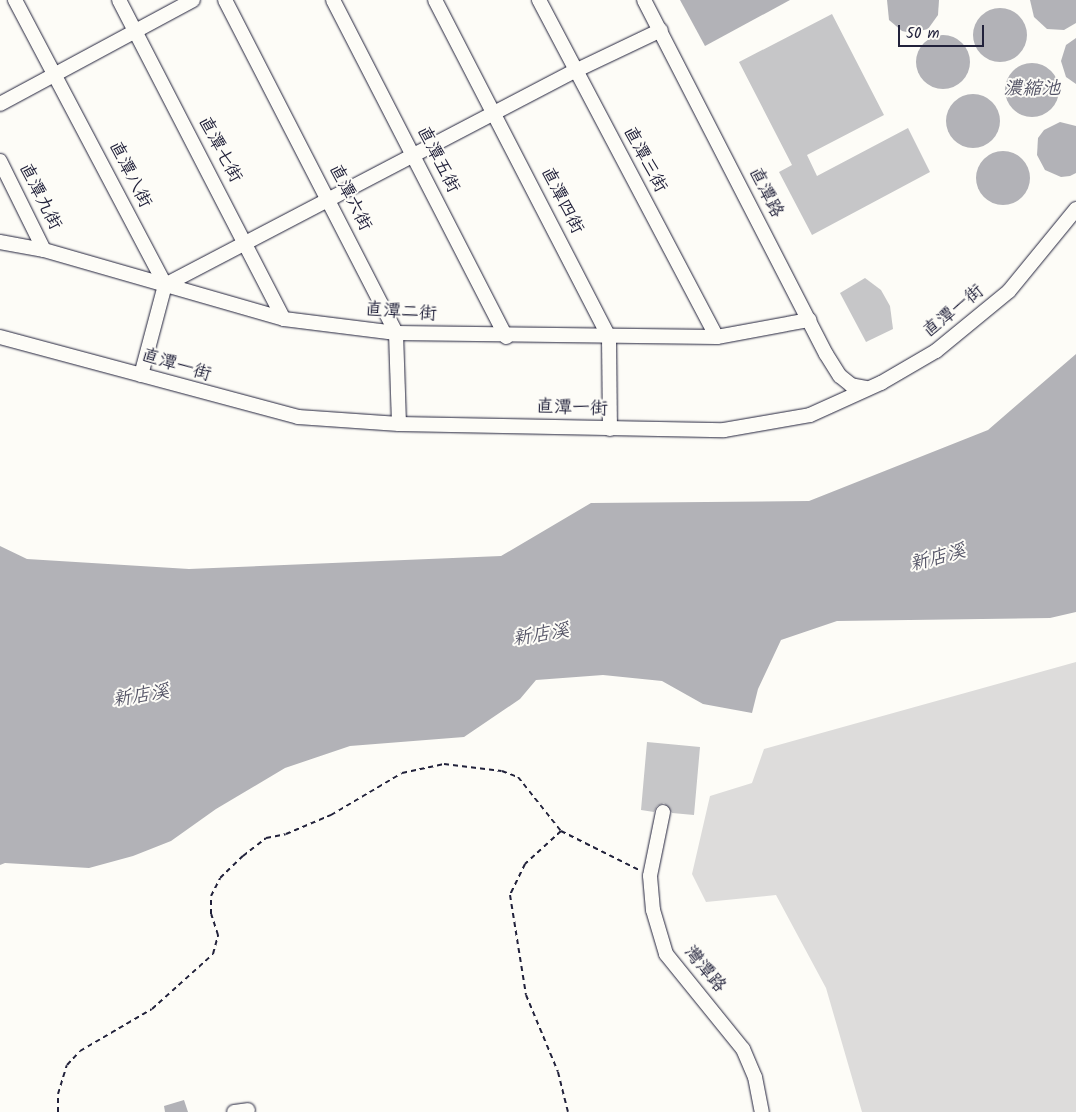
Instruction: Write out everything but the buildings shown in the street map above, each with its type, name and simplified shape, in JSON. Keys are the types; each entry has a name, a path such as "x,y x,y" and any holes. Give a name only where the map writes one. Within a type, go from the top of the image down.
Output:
{"street":[{"name":"直潭八街","path":"15,0 165,285"},
{"name":"直潭七街","path":"119,0 248,243 284,319"},
{"path":"0,104 193,0"},
{"name":"直潭六街","path":"225,0 330,200 396,334 399,424"},
{"name":"直潭五街","path":"333,0 506,337"},
{"name":"直潭四街","path":"436,0 610,337 610,429"},
{"name":"直潭三街","path":"538,0 716,337"},
{"name":"直潭路","path":"644,0 809,320 840,376 851,385 866,388"},
{"path":"141,375 165,285 575,71 661,30"},
{"name":"直潭九街","path":"0,161 44,250"},
{"name":"直潭一街","path":"0,337 298,417 399,424 724,430 757,426 810,415 902,371 962,332 1009,290 1076,209"},
{"name":"直潭二街","path":"0,242 44,250 284,319 396,334 506,337 716,337 809,320"},
{"name":"灣潭路","path":"663,812 650,876 653,910 666,954 742,1049 755,1077 762,1112"}],"path":[{"path":"58,1112 58,1094 67,1065 80,1051 152,1009 213,954 218,935 211,914 211,896 220,878 266,838 286,834 331,815 402,773 444,764 502,771 518,777 561,831 650,876"},
{"path":"561,831 524,864 510,896 526,995 558,1072 568,1112"}],"shaded area":[{"path":"1076,662 1076,1112 862,1112 826,988 776,895 706,902 692,874 710,796 752,783 764,749"}],"water":[{"path":"680,0 790,0 705,46"},
{"path":"887,0 939,0 938,15 928,29 911,33 902,31 889,20"},
{"name":"濃縮池","path":"1030,0 1076,0 1076,23 1064,30 1047,29 1034,17"},
{"name":"濃縮池","path":"1000,8 1010,10 1019,16 1025,25 1027,35 1025,45 1019,54 1010,60 1000,62 990,60 981,54 975,45 973,35 975,25 981,16 990,10"},
{"name":"濃縮池","path":"943,35 953,37 962,43 968,52 970,62 968,72 962,81 953,87 943,89 933,87 924,81 918,72 916,62 918,52 924,43 933,37"},
{"path":"1076,38 1076,84 1066,77 1061,61 1066,45"},
{"name":"濃縮池","path":"1027,63 1037,63 1051,71 1057,80 1059,90 1057,100 1051,109 1037,117 1027,117 1017,112 1010,105 1005,95 1005,85 1010,75 1017,68"},
{"name":"濃縮池","path":"973,94 983,96 992,102 998,111 1000,121 998,131 992,140 983,146 973,148 963,146 954,140 948,131 946,121 948,111 954,102 963,96"},
{"name":"濃縮池","path":"1060,122 1076,126 1076,173 1061,177 1045,170 1037,155 1038,138 1044,130"},
{"name":"濃縮池","path":"1003,151 1013,153 1022,159 1028,168 1030,178 1028,188 1022,197 1013,203 1003,205 993,203 984,197 978,188 976,178 978,168 984,159 993,153"},
{"name":"新店溪","path":"1076,354 1076,612 1050,618 837,621 781,640 758,689 752,713 703,704 662,681 603,675 536,680 520,699 464,737 350,746 285,768 216,809 171,841 133,856 89,868 5,863 0,865 0,546 27,559 189,569 501,556 591,503 809,501 988,430"},
{"path":"184,1100 188,1112 165,1112 164,1106"}]}
